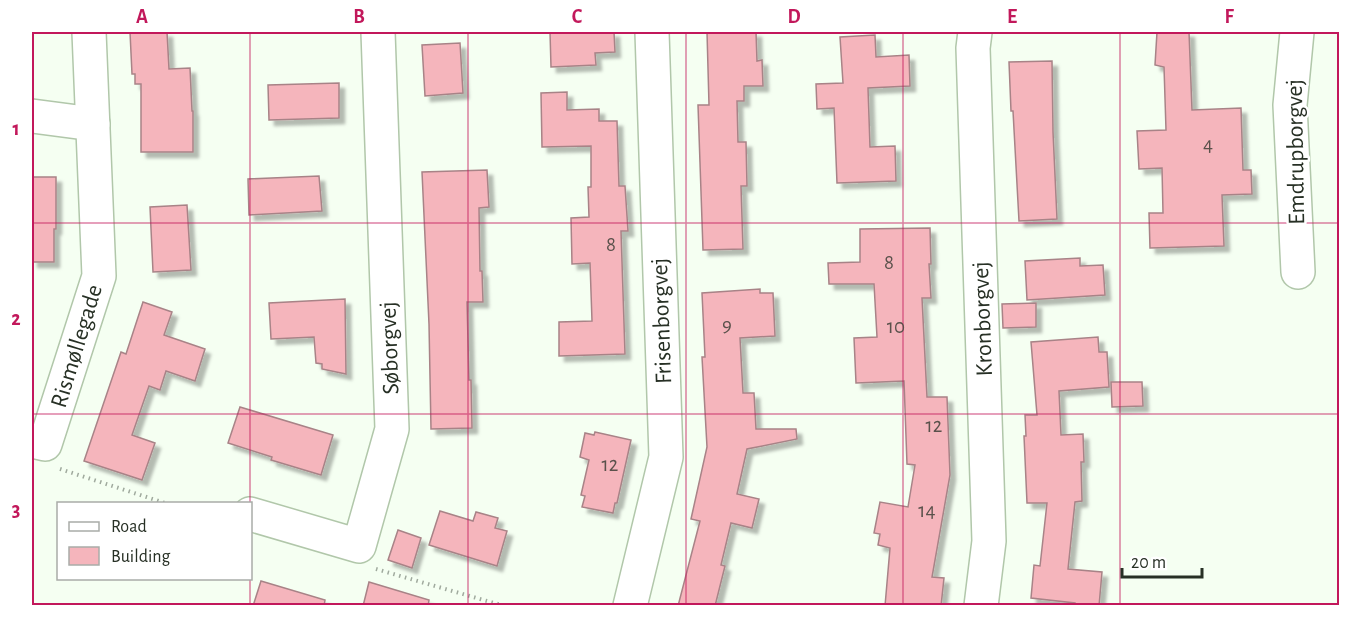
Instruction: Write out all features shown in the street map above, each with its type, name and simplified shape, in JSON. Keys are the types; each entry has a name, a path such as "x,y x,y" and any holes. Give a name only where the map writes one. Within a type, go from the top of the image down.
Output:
{"street":[{"name":"Rismøllegade","path":"38,442 99,276 89,32"},
{"name":"Søborgvej","path":"359,546 392,429 378,32"},
{"name":"Frisenborgvej","path":"630,606 666,458 652,32"},
{"name":"Kronborgvej","path":"975,32 973,48 989,541 981,606"},
{"name":"Emdrupborgvej","path":"1297,32 1290,105 1298,272"},
{"path":"32,116 93,124"},
{"path":"252,515 359,546"}],"path":[{"path":"38,442 55,467 162,502"},
{"path":"359,546 367,566 505,606"}],"building":[{"path":"130,32 167,32 169,69 190,68 193,152 141,152 141,84 135,84 135,74 132,74"},
{"path":"550,32 614,32 615,52 595,53 596,65 551,67"},
{"path":"707,32 756,32 757,61 762,60 763,86 744,86 744,101 737,101 738,142 746,142 747,186 741,186 743,249 703,250 698,105 709,105"},
{"path":"1157,32 1189,32 1192,110 1241,108 1243,170 1251,170 1252,194 1222,195 1224,246 1150,248 1149,213 1163,213 1162,168 1139,169 1137,131 1166,130 1164,67 1155,65"},
{"path":"875,35 876,57 909,55 910,86 868,88 870,147 895,146 896,181 837,183 834,108 817,109 816,84 843,83 840,37"},
{"path":"460,43 463,93 425,96 422,45"},
{"path":"1052,61 1057,219 1019,221 1009,62"},
{"path":"339,83 339,118 269,120 268,85"},
{"path":"567,92 567,110 599,109 599,121 617,121 619,186 625,186 628,231 621,231 625,354 559,356 559,322 592,321 590,263 572,264 571,218 589,217 588,187 591,187 591,146 542,147 541,93"},
{"path":"487,170 489,207 479,208 483,302 467,302 472,428 431,429 422,172"},
{"path":"319,176 322,211 249,215 248,179"},
{"path":"32,177 56,177 54,262 32,262"},
{"path":"187,205 191,270 153,272 150,207"},
{"path":"930,228 931,298 922,298 927,397 947,397 950,475 932,577 944,578 941,606 885,606 890,548 878,545 880,534 874,533 880,502 908,507 915,465 907,464 904,381 856,383 854,338 877,337 874,284 829,284 828,263 860,262 860,229"},
{"path":"1080,258 1080,266 1103,265 1105,295 1027,300 1025,261"},
{"path":"760,289 760,293 773,293 775,336 740,338 743,393 754,393 756,429 796,429 797,439 747,449 737,494 759,499 752,528 731,523 721,565 725,566 715,606 678,606 700,521 691,519 707,447 702,357 705,357 702,293"},
{"path":"345,299 346,374 322,369 322,364 316,363 314,337 271,339 269,303"},
{"path":"143,302 172,312 164,335 205,349 195,381 166,371 160,390 149,386 132,435 155,443 142,480 84,461 121,352 126,354"},
{"path":"1036,303 1036,327 1003,328 1002,304"},
{"path":"1098,337 1099,352 1107,352 1109,387 1059,391 1061,435 1083,434 1082,501 1075,502 1068,569 1102,572 1099,606 1075,606 1075,603 1031,598 1034,565 1040,566 1047,503 1027,503 1025,415 1037,415 1031,342"},
{"path":"1111,382 1142,382 1143,406 1112,407"},
{"path":"240,407 333,435 321,475 271,460 272,457 228,443"},
{"path":"595,432 631,440 613,513 582,507 585,496 581,495 589,460 580,457 585,433 594,435"},
{"path":"440,511 473,521 476,512 498,518 495,528 507,531 497,566 429,545"},
{"path":"398,530 421,538 412,568 388,560"},
{"path":"261,581 325,600 324,606 253,606"},
{"path":"369,582 429,600 428,606 363,606"}]}
